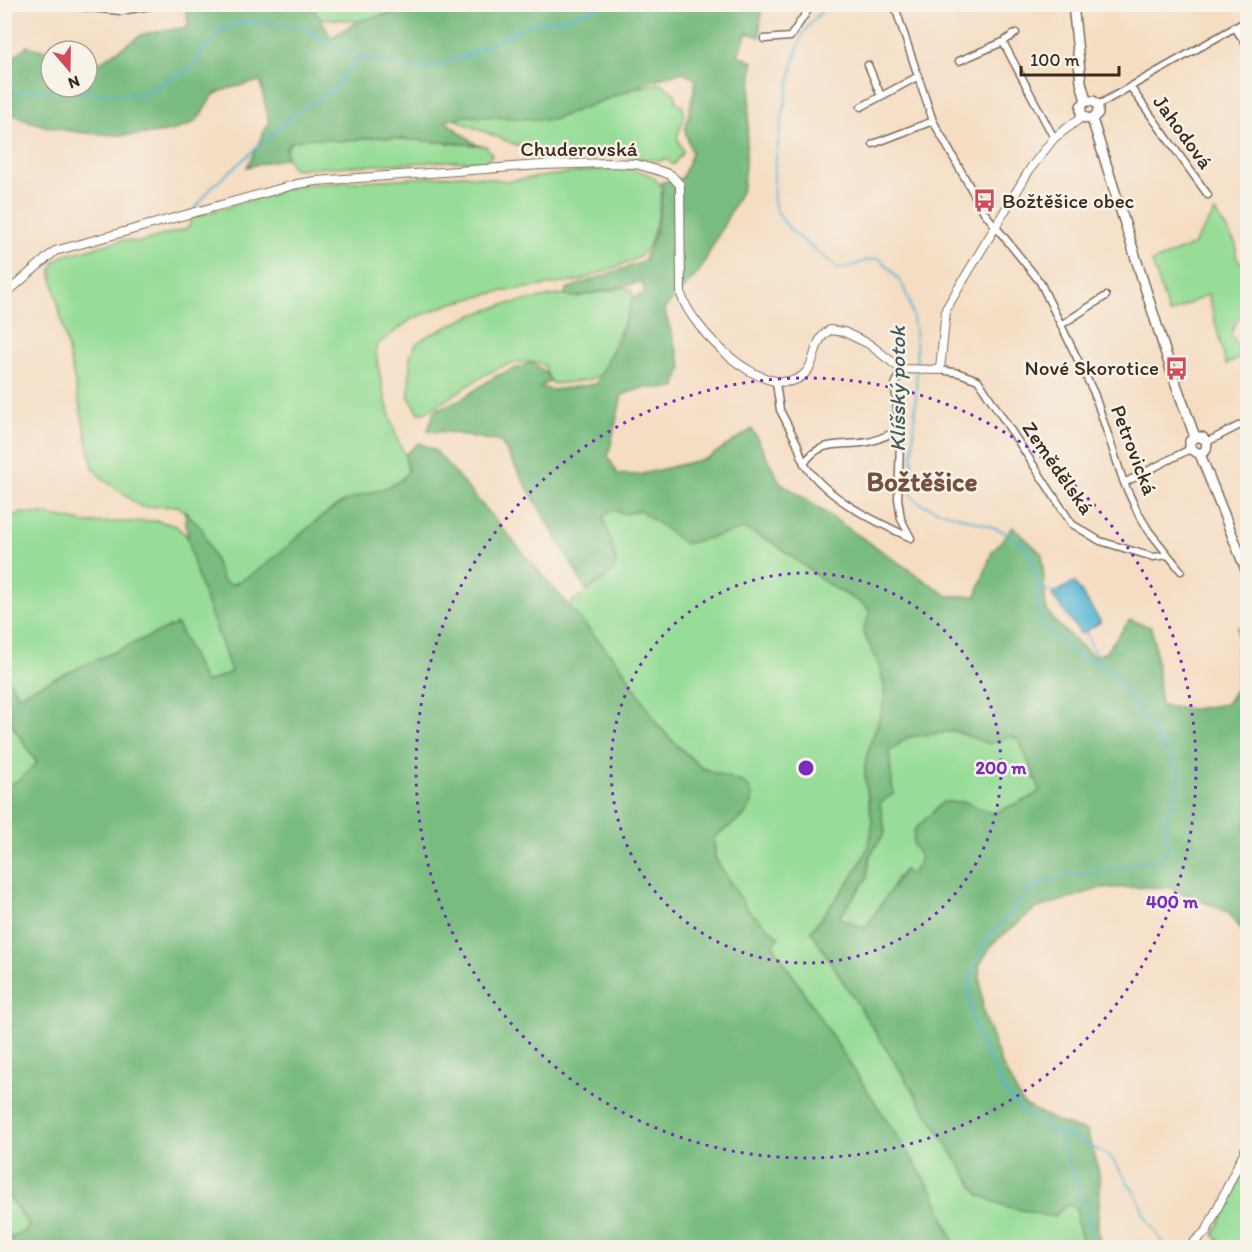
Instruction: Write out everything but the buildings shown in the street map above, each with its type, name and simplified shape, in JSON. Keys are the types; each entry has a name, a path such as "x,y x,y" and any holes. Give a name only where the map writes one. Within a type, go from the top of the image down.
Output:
{"main road":[{"path":"1073,4 1081,82 1086,101"},
{"path":"1086,101 1093,101 1098,105 1098,113 1088,117"},
{"path":"1086,101 1080,109 1088,117 1195,436"},
{"path":"1195,436 1202,437 1207,442 1206,450 1200,454"},
{"path":"1195,436 1190,441 1190,448 1200,454 1248,575"}],"street":[{"path":"50,4 121,11 162,4"},
{"path":"764,39 790,37 812,4"},
{"name":"Petrovická","path":"894,4 933,122 973,194 1040,282 1094,393 1124,483 1149,531 1181,571"},
{"path":"1098,105 1248,20"},
{"path":"1234,27 1248,46"},
{"path":"959,60 1003,42 1016,33"},
{"path":"1003,42 1054,138"},
{"path":"868,65 881,96"},
{"path":"861,107 917,76"},
{"name":"Jahodová","path":"1131,88 1208,195"},
{"path":"901,369 895,385 899,431 898,498 902,519 911,538 865,515 817,483 804,464 797,443 780,410 776,383 792,381 805,374 812,363 818,341 830,330 844,332 869,344 901,369 940,370 946,309 998,226 1030,169 1054,138 1088,117"},
{"path":"873,144 933,122"},
{"name":"Chuderovská","path":"4,295 55,251 316,180 541,165 636,164 663,171 676,180 682,193 681,294 687,310 720,348 765,379 776,383"},
{"path":"1061,325 1106,296"},
{"name":"Zemědělská","path":"940,370 959,373 978,380 1072,524 1100,541 1153,557 1168,555"},
{"path":"1207,442 1248,421"},
{"path":"804,464 810,454 828,444 868,442 899,431"},
{"path":"1124,483 1190,448"},
{"path":"1188,1248 1207,1230 1248,1144"}],"green space":[{"path":"192,5 256,5 275,10 286,5 308,5 321,18 331,38 359,21 404,10 453,5 761,5 760,37 747,33 738,55 753,62 743,188 699,272 664,309 682,367 675,388 642,388 622,395 608,457 618,474 638,475 708,458 752,429 780,482 948,596 976,596 992,552 1013,527 1042,554 1046,609 1054,621 1093,656 1105,653 1130,620 1151,627 1161,706 1193,709 1226,704 1237,687 1238,627 1247,631 1247,937 1228,912 1168,887 1101,888 1035,909 992,944 979,966 983,1012 1001,1063 1023,1104 1058,1122 1087,1131 1099,1176 1098,1232 1102,1247 1084,1247 1077,1221 1077,1210 1071,1205 1063,1207 1055,1216 1048,1216 1005,1206 979,1195 811,931 858,867 869,844 871,834 872,824 865,767 869,747 883,708 884,688 879,667 863,632 870,612 865,605 828,584 774,543 745,529 685,544 640,510 626,514 613,510 603,517 616,561 612,573 587,591 501,442 448,432 428,431 434,411 463,398 496,376 532,362 548,375 550,381 540,387 553,390 596,384 620,336 633,298 645,293 642,282 576,297 566,296 566,289 643,262 658,223 662,182 682,178 692,153 685,131 696,80 684,72 665,76 552,120 467,116 445,121 477,145 379,137 342,141 311,138 291,142 286,147 286,158 247,167 269,122 260,81 215,94 200,117 193,123 175,130 152,134 98,134 70,131 22,119 5,110 4,65 27,46 39,49 39,99 99,99 99,63 143,34 189,27 185,7","holes":["955,731 989,744 1010,736 1019,740 1040,790 1031,797 993,814 965,802 943,802 914,830 913,844 921,859 911,875 904,870 865,928 839,918 867,878 870,855 885,833 880,803 893,794 889,752 908,737"]},
{"path":"308,5 453,5 404,10 359,21 321,18"},
{"path":"661,83 676,95 676,102 682,105 684,114 677,137 683,152 673,165 665,158 661,161 609,154 586,157 534,152 534,147 519,146 454,119 458,116 488,116 552,120 636,88"},
{"path":"379,137 486,146 492,155 487,161 481,162 451,161 293,169 285,154 291,142 311,138 342,141"},
{"path":"609,168 631,169 646,173 662,188 658,216 650,243 644,253 632,261 578,281 498,292 449,304 412,319 377,345 377,361 383,390 397,438 408,463 408,471 404,477 388,487 340,504 274,559 246,578 230,585 223,581 202,529 178,506 141,507 103,479 93,468 51,271 55,262 63,256 123,240 139,242 186,229 190,225 190,218 300,185 464,175 508,181"},
{"path":"1215,212 1236,244 1236,257 1247,270 1247,315 1237,320 1231,334 1242,356 1226,365 1208,294 1169,314 1152,262 1193,245"},
{"path":"623,288 631,290 634,299 601,374 590,380 554,384 548,378 545,366 530,362 514,363 483,376 424,413 419,413 409,397 410,355 416,344 424,338 470,316 503,305 563,294 576,297"},
{"path":"419,443 436,451 623,669 658,725 674,743 702,768 744,783 751,792 753,800 745,814 714,837 715,858 747,909 779,937 773,945 935,1195 955,1247 7,1247 6,1240 27,1230 28,1223 5,1191 5,787 19,780 37,763 5,713 5,674 18,695 177,624 205,683 231,672 196,572 185,511 202,529 223,581 232,585 262,567 316,521 344,502 397,483 408,471 405,455"},
{"path":"613,510 626,514 640,510 657,523 723,533 745,529 774,543 828,584 865,605 870,612 863,632 879,667 884,698 865,767 871,834 869,844 858,867 811,931 979,1195 1005,1206 1048,1216 1055,1216 1063,1207 1071,1205 1077,1210 1077,1221 1084,1247 955,1247 935,1195 773,945 779,937 747,910 715,858 714,837 744,817 752,796 748,787 744,783 702,768 675,743 658,725 623,669 570,608 571,603 612,573 616,561 603,517"},
{"path":"20,513 44,514 87,523 158,521 176,526 186,535 193,553 201,587 231,672 205,683 177,624 18,695 5,674 5,519"},
{"path":"4,713 37,763 19,780 5,787"},
{"path":"955,731 989,744 1010,735 1019,740 1040,790 1031,797 993,814 965,802 943,802 913,844 922,859 911,876 897,877 891,891 865,928 838,918 867,878 870,855 885,833 880,803 893,794 889,752 908,737"},
{"path":"1247,1161 1247,1247 1223,1247 1214,1235"},
{"path":"4,1191 28,1223 27,1229 7,1248 4,1247"}],"water":[{"path":"1074,582 1101,622 1081,634 1052,595"}],"waterway":[{"path":"359,56 405,67 430,68 464,57 535,22 563,19 608,4"},
{"name":"Klíšský potok","path":"828,4 804,32 797,50 777,152 774,177 776,209 796,235 838,269 880,259 899,280 911,310 917,362 912,496 934,509 1006,533 1021,543 1034,564 1041,625 1078,656 1106,667 1115,675 1180,772 1179,785 1164,822 1169,847 1161,858 1125,867 1071,874 1030,890 987,939 975,961 969,990 971,1016 977,1034 1004,1091 1021,1110 1047,1128 1079,1140 1111,1157 1136,1194 1147,1220 1167,1248"},
{"path":"4,93 39,90 140,95 188,70 221,30 242,22 273,22 300,26 351,54"},
{"path":"194,210 212,187 295,114 336,87 347,70 361,57"},
{"path":"1038,588 1059,593"},
{"path":"1084,629 1100,665"},
{"path":"1058,1134 1088,1211 1092,1248"}],"place":[{"name":"Božtěšice obec","path":"984,201"},
{"name":"Nové Skorotice","path":"1177,368"}],"district":[{"name":"Božtěšice","path":"922,482"}]}
